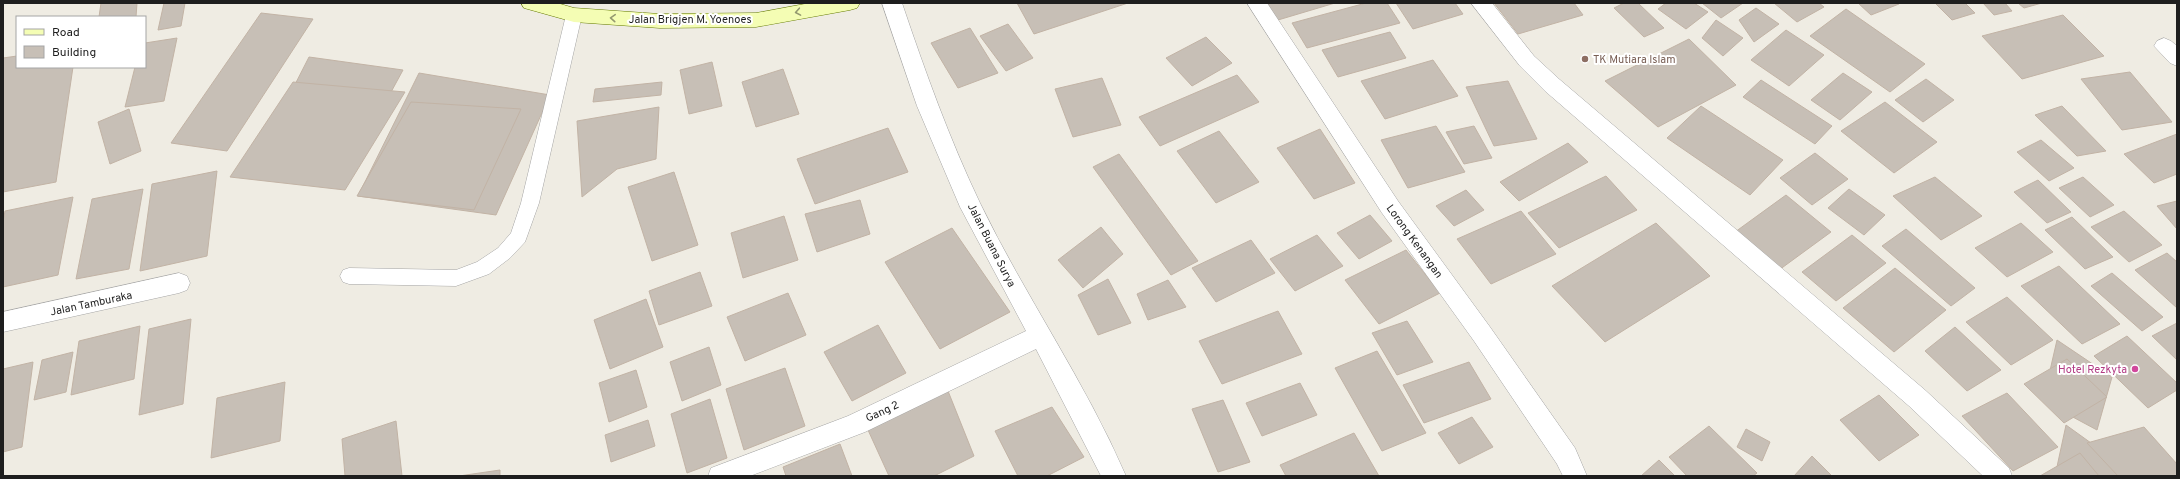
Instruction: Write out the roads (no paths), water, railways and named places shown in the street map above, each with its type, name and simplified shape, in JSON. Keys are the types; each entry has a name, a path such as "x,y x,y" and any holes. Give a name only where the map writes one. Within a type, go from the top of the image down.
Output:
{"main road":[{"name":"Jalan Brigjen M. Yoenoes","path":"531,3 574,15 660,21 756,20 850,3"}],"street":[{"name":"Jalan Buana Surya","path":"892,3 927,106 971,207 1080,408 1114,476"},
{"name":"Lorong Kenangan","path":"1257,3 1390,207 1482,334 1566,456 1575,476"},
{"path":"1481,3 1527,62 1552,85 1917,398 2000,476"},
{"name":"Jalan Tamburaka","path":"3,322 179,283"},
{"name":"Gang 2","path":"720,476 856,424 1040,336"}],"lane":[{"path":"348,276 456,278 483,268 504,253 519,238 530,203 574,15"}],"place":[{"name":"TK Mutiara Islam","path":"1585,59"},
{"name":"Hotel Rezkyta","path":"2135,369"}]}
